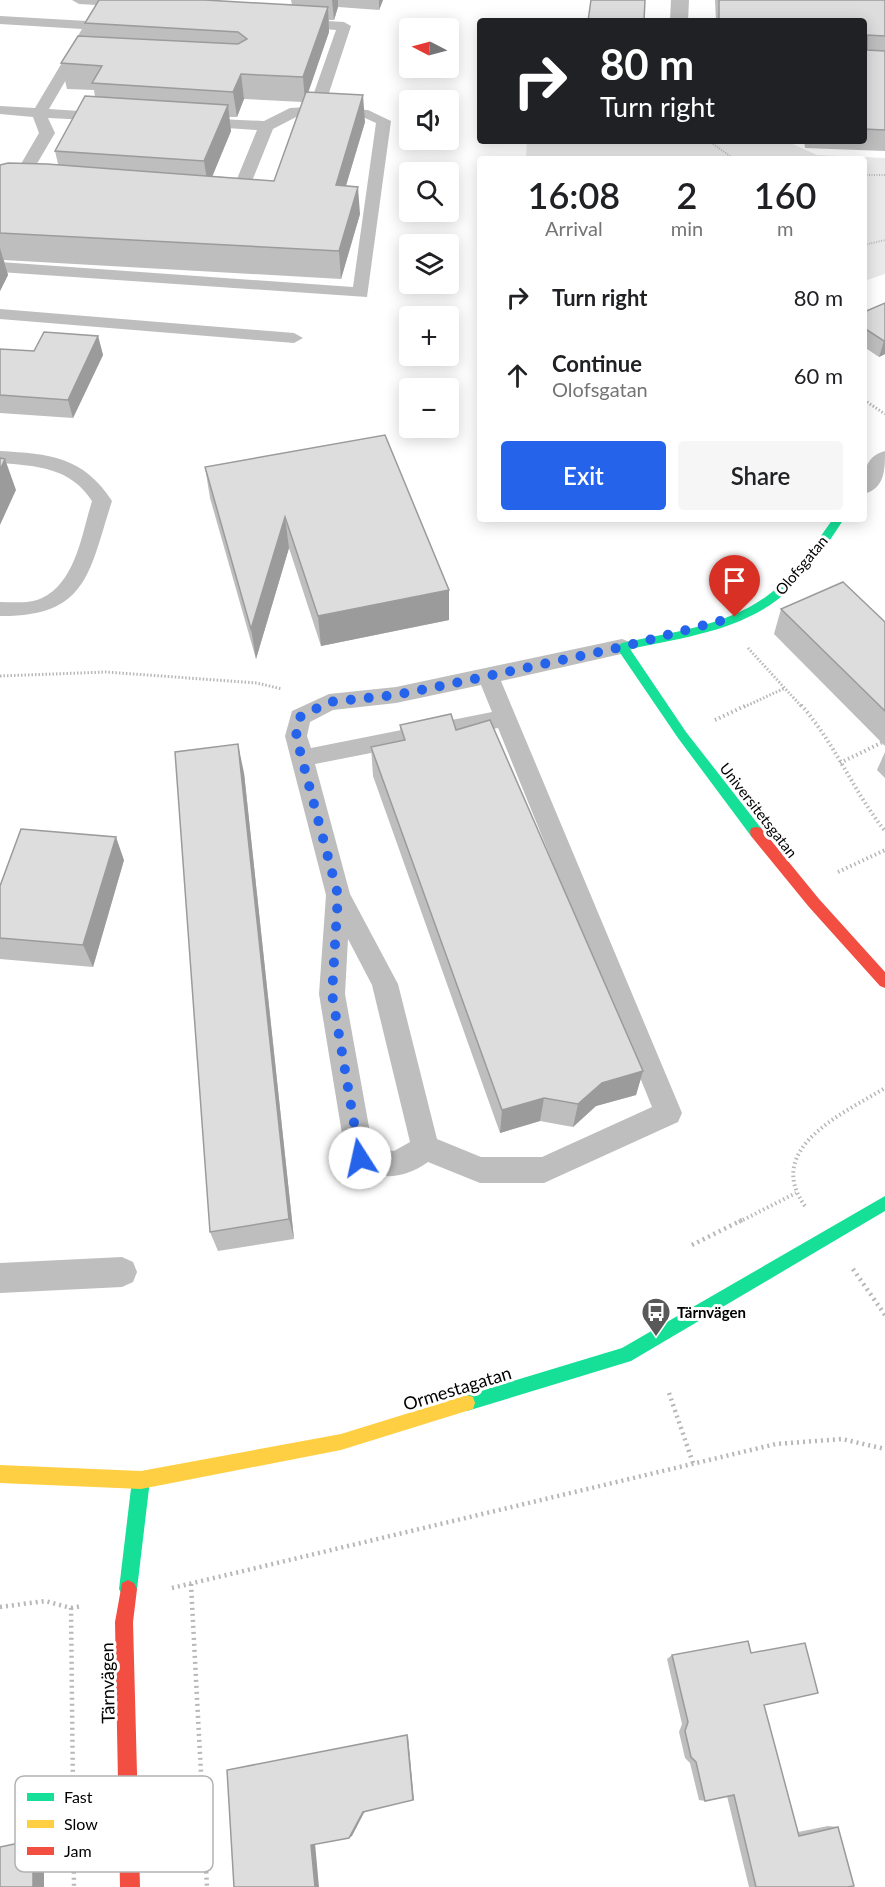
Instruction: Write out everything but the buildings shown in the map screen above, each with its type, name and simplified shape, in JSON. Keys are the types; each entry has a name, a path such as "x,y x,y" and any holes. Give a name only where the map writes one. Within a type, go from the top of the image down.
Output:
{"street":[{"path":"679,18 680,0"},
{"path":"867,482 885,459"},
{"name":"Olofsgatan","path":"622,647 747,613 774,597 793,578 837,522"},
{"name":"Universitetsgatan","path":"622,647 682,735 802,889 885,982"},
{"name":"Ormestagatan","path":"0,1474 141,1480 341,1442 625,1355 885,1203"},
{"name":"Tärnvägen","path":"127,1776 124,1622 141,1480"},
{"name":"Tärnvägen","path":"130,1872 130,1887"}],"lane":[{"path":"79,0 170,5 186,0"},
{"path":"39,113 80,55 91,25 99,12 181,16"},
{"path":"0,20 91,25"},
{"path":"274,22 344,26 315,112"},
{"path":"0,110 128,118"},
{"path":"0,267 361,293 384,121 368,114 295,111 266,126 185,122"},
{"path":"19,181 47,133 39,113"},
{"path":"204,194 238,196 266,126"},
{"path":"0,187 19,181 42,182"},
{"path":"0,314 294,338"},
{"path":"0,457 65,465 91,482 102,501 72,586 57,602 23,611 0,609"},
{"path":"425,1148 385,984 338,895 296,736 300,717 329,702 396,695 622,647"},
{"path":"425,1148 480,1170 544,1170 668,1113 488,676"},
{"path":"302,758 505,718"},
{"path":"338,895 332,994 360,1158 386,1167 406,1162 425,1148"},
{"path":"0,1278 122,1272"}],"path":[{"path":"714,144 730,156"},
{"path":"867,175 885,175"},
{"path":"867,244 885,240"},
{"path":"867,402 885,414"},
{"path":"723,621 820,726 863,804 885,831"},
{"path":"0,676 106,672 257,683 329,702"},
{"path":"682,735 785,688"},
{"path":"839,763 885,741"},
{"path":"802,889 885,850"},
{"path":"692,1245 796,1193"},
{"path":"669,1393 693,1463"},
{"path":"160,1590 776,1444 842,1439 885,1449"},
{"path":"191,1584 201,1776"},
{"path":"0,1607 40,1600 57,1601 71,1608 73,1776"},
{"path":"74,1872 74,1887"},
{"path":"206,1872 207,1887"}],"shaded area":[{"path":"527,144 793,144 817,155 840,156 526,156"},
{"path":"867,157 885,158 885,274 867,280"}],"traffic: fast":[{"path":"756,832 682,735 622,647 701,630 740,617 757,608 793,580 837,522"},
{"path":"467,1403 625,1355 885,1203"},
{"path":"128,1589 141,1480"}],"traffic: slow":[{"path":"0,1474 141,1480 341,1442 467,1403"}],"traffic: jam":[{"path":"756,832 814,903 885,982"},
{"path":"127,1776 124,1622 128,1589"},
{"path":"130,1872 130,1887"}],"place":[{"name":"Tärnvägen","path":"656,1338"}],"route":[{"path":"360,1158 332,994 338,895 296,736 300,717 329,702 396,695 465,681 622,647 735,617"}]}
